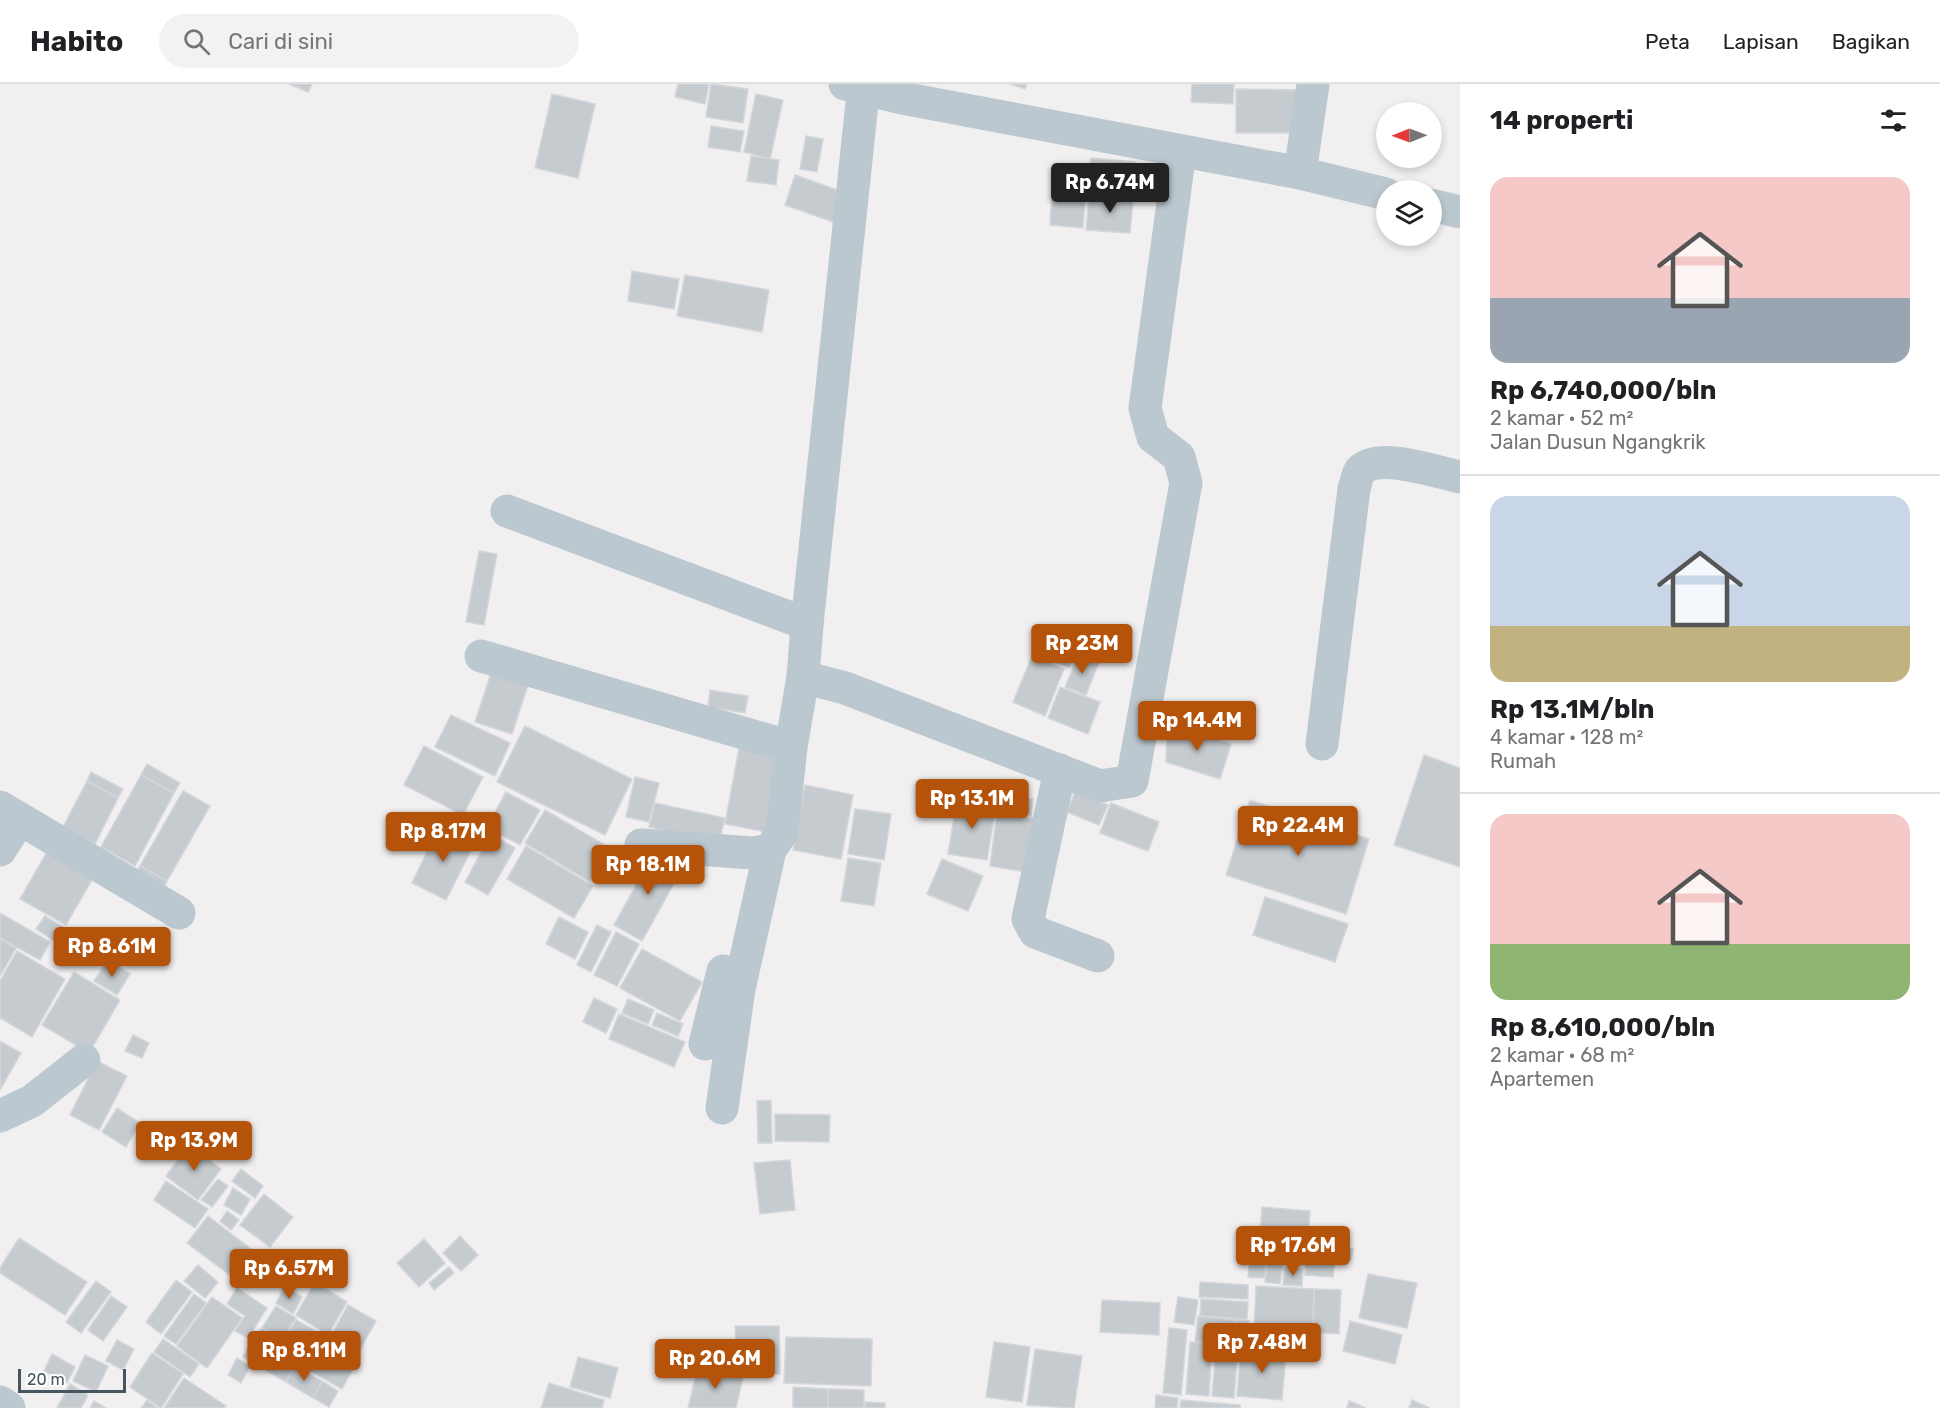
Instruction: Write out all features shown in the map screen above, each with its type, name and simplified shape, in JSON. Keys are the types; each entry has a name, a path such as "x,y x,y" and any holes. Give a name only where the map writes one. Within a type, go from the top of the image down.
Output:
{"street":[{"path":"1300,172 1313,84"},
{"path":"705,1044 761,851 782,832 791,747 803,677 857,86 902,98 1180,152 1300,172 1376,191"},
{"path":"803,677 845,688 1100,786 1132,781 1186,483 1179,457 1153,437 1145,408 1180,152"},
{"path":"1442,208 1460,212"},
{"path":"1322,744 1354,489 1359,472 1371,464 1389,461 1460,477"},
{"path":"507,512 807,624"},
{"path":"481,656 791,747"},
{"path":"1060,770 1028,919 1035,932 1098,956"},
{"path":"0,850 10,813 178,913"},
{"path":"641,845 761,851"},
{"path":"722,1108 761,851"},
{"path":"0,1116 32,1101 84,1060"},
{"path":"0,1402 9,1408"}],"building":[{"path":"289,84 312,84 308,92"},
{"path":"678,84 709,84 705,104 675,97"},
{"path":"711,84 748,89 743,123 706,117"},
{"path":"1010,84 1027,84 1025,89"},
{"path":"1192,84 1234,84 1233,104 1191,102"},
{"path":"1236,89 1302,90 1301,133 1236,133"},
{"path":"552,94 595,104 578,178 535,168"},
{"path":"756,94 783,100 770,159 744,152"},
{"path":"711,126 744,131 740,152 708,147"},
{"path":"806,136 823,139 817,172 800,169"},
{"path":"751,156 779,160 776,185 747,181"},
{"path":"1091,158 1135,162 1133,199 1089,196"},
{"path":"1054,164 1088,167 1083,228 1050,225"},
{"path":"795,175 843,192 833,222 785,205"},
{"path":"1089,196 1133,199 1130,233 1086,230"},
{"path":"632,271 679,279 674,309 628,301"},
{"path":"685,275 769,290 762,332 677,316"},
{"path":"479,551 497,554 484,625 466,622"},
{"path":"1042,639 1075,650 1069,667 1037,656"},
{"path":"1079,654 1099,662 1086,695 1065,687"},
{"path":"1032,656 1064,669 1045,716 1013,702"},
{"path":"492,670 529,682 512,734 475,722"},
{"path":"1060,687 1100,702 1088,734 1048,718"},
{"path":"710,690 748,696 745,713 708,707"},
{"path":"451,715 510,743 495,776 435,747"},
{"path":"525,726 632,779 605,835 497,782"},
{"path":"1177,727 1231,744 1220,779 1166,762 1167,735"},
{"path":"424,746 483,777 463,815 404,785"},
{"path":"739,748 786,756 772,833 725,824"},
{"path":"1424,755 1460,768 1460,867 1394,845"},
{"path":"147,764 180,783 174,793 141,775"},
{"path":"91,772 123,789 118,798 87,781"},
{"path":"141,775 174,793 135,866 101,847"},
{"path":"635,777 659,783 649,822 626,817"},
{"path":"87,781 118,798 95,844 63,827"},
{"path":"805,785 853,795 841,859 793,850"},
{"path":"183,791 210,806 167,881 140,866"},
{"path":"506,792 540,810 520,845 487,827"},
{"path":"1075,792 1108,805 1099,825 1067,812"},
{"path":"1004,796 1033,799 1031,816 1002,812"},
{"path":"957,799 996,806 987,860 948,854"},
{"path":"1250,800 1369,839 1346,914 1226,875"},
{"path":"655,803 725,818 719,843 649,827"},
{"path":"1111,803 1159,822 1148,851 1100,833"},
{"path":"855,809 891,814 884,860 848,854"},
{"path":"545,810 610,848 590,882 525,843"},
{"path":"997,813 1034,818 1026,872 990,866"},
{"path":"439,827 474,844 446,900 412,883"},
{"path":"491,834 515,848 488,895 465,882"},
{"path":"526,846 593,886 574,918 507,879"},
{"path":"48,850 94,876 66,925 20,899"},
{"path":"655,851 683,867 642,941 614,925"},
{"path":"848,858 881,863 874,906 841,901"},
{"path":"942,859 983,876 968,911 927,894"},
{"path":"140,866 167,881 160,895 132,879"},
{"path":"1265,897 1348,924 1335,962 1253,935"},
{"path":"0,913 50,942 40,960 0,938"},
{"path":"45,916 65,928 56,942 36,929"},
{"path":"559,917 588,932 575,959 546,944"},
{"path":"597,925 611,932 591,972 577,965"},
{"path":"616,932 639,944 617,986 594,975"},
{"path":"0,939 16,948 0,976"},
{"path":"642,949 702,982 680,1021 620,988"},
{"path":"17,951 65,979 32,1037 0,1018 0,981"},
{"path":"108,960 130,974 117,995 94,981"},
{"path":"74,972 120,1000 89,1053 42,1025"},
{"path":"594,998 617,1009 606,1033 583,1022"},
{"path":"628,999 654,1010 648,1024 622,1013"},
{"path":"657,1013 683,1024 678,1036 652,1025"},
{"path":"619,1014 685,1042 674,1067 609,1039"},
{"path":"133,1035 149,1043 142,1058 125,1051"},
{"path":"0,1041 21,1053 0,1090"},
{"path":"97,1061 127,1076 99,1130 70,1115"},
{"path":"771,1100 772,1143 758,1143 757,1101"},
{"path":"117,1108 140,1123 126,1147 102,1132"},
{"path":"775,1114 830,1115 829,1142 775,1141"},
{"path":"189,1145 221,1169 198,1200 166,1176"},
{"path":"790,1160 795,1210 760,1214 754,1163"},
{"path":"241,1169 263,1186 255,1198 232,1181"},
{"path":"218,1179 228,1186 212,1207 201,1200"},
{"path":"166,1181 208,1209 195,1228 154,1200"},
{"path":"233,1188 250,1199 241,1215 224,1205"},
{"path":"264,1194 293,1217 270,1247 240,1225"},
{"path":"1262,1207 1310,1211 1307,1253 1259,1249"},
{"path":"227,1211 239,1220 231,1230 220,1221"},
{"path":"208,1216 263,1258 243,1285 187,1243"},
{"path":"460,1236 478,1255 461,1271 443,1253"},
{"path":"19,1238 87,1282 65,1315 0,1273 0,1268"},
{"path":"424,1239 445,1263 419,1287 397,1263"},
{"path":"1324,1245 1353,1249 1351,1260 1322,1256"},
{"path":"1250,1256 1266,1257 1265,1278 1248,1277"},
{"path":"1306,1257 1335,1260 1333,1277 1305,1275"},
{"path":"1268,1259 1283,1261 1280,1284 1265,1282"},
{"path":"198,1265 218,1282 205,1298 184,1281"},
{"path":"449,1267 454,1273 434,1290 429,1283"},
{"path":"1284,1268 1303,1269 1302,1286 1283,1285"},
{"path":"1368,1274 1417,1283 1407,1328 1359,1318"},
{"path":"176,1280 192,1292 161,1334 146,1322"},
{"path":"96,1281 111,1292 81,1333 66,1322"},
{"path":"315,1282 347,1302 328,1335 296,1315"},
{"path":"1200,1282 1248,1285 1248,1299 1199,1297"},
{"path":"285,1286 302,1297 293,1314 276,1303"},
{"path":"1256,1286 1314,1289 1313,1332 1254,1330"},
{"path":"237,1288 267,1308 248,1338 235,1331 245,1316 227,1304"},
{"path":"1314,1289 1341,1290 1339,1334 1313,1332"},
{"path":"194,1294 206,1303 176,1344 164,1336"},
{"path":"111,1296 127,1307 103,1341 88,1330"},
{"path":"212,1297 242,1318 207,1368 177,1346"},
{"path":"1178,1297 1198,1300 1194,1325 1174,1322"},
{"path":"1201,1299 1248,1302 1247,1319 1200,1316"},
{"path":"1102,1300 1160,1303 1159,1335 1100,1332"},
{"path":"348,1305 376,1321 358,1353 330,1338"},
{"path":"276,1306 296,1318 282,1341 262,1328"},
{"path":"1198,1316 1236,1320 1234,1345 1195,1342"},
{"path":"296,1320 360,1356 342,1389 278,1353"},
{"path":"1236,1320 1249,1321 1247,1346 1234,1345"},
{"path":"1350,1321 1402,1335 1395,1364 1343,1351"},
{"path":"735,1326 779,1326 780,1374 737,1375"},
{"path":"262,1328 282,1341 275,1352 255,1339"},
{"path":"1169,1328 1187,1330 1181,1395 1163,1393"},
{"path":"786,1337 872,1339 871,1386 784,1383"},
{"path":"163,1339 199,1364 190,1377 154,1352"},
{"path":"117,1340 134,1349 123,1370 106,1361"},
{"path":"252,1340 295,1366 286,1382 243,1357"},
{"path":"994,1342 1030,1347 1022,1402 986,1397"},
{"path":"1190,1342 1212,1344 1209,1396 1186,1394"},
{"path":"1216,1347 1238,1349 1234,1398 1212,1396"},
{"path":"1241,1348 1286,1352 1282,1400 1237,1396"},
{"path":"1035,1349 1082,1356 1074,1408 1027,1405"},
{"path":"152,1353 183,1374 161,1408 130,1387"},
{"path":"52,1354 75,1367 67,1383 44,1371"},
{"path":"85,1355 108,1366 96,1392 73,1381"},
{"path":"578,1357 618,1368 610,1398 570,1387"},
{"path":"237,1358 250,1366 241,1383 228,1375"},
{"path":"295,1366 322,1381 313,1398 286,1382"},
{"path":"698,1366 743,1377 736,1408 688,1408"},
{"path":"184,1378 226,1406 224,1408 164,1408"},
{"path":"322,1381 338,1391 329,1407 313,1398"},
{"path":"549,1383 604,1400 602,1408 541,1408"},
{"path":"70,1384 88,1395 81,1408 57,1408"},
{"path":"793,1387 828,1389 828,1408 793,1408"},
{"path":"828,1389 864,1390 864,1408 828,1408"},
{"path":"1156,1395 1178,1398 1177,1408 1155,1408"},
{"path":"147,1400 158,1408 141,1408"},
{"path":"1181,1400 1240,1405 1240,1408 1180,1408"},
{"path":"1412,1400 1430,1408 1409,1408"},
{"path":"94,1401 106,1408 90,1408"},
{"path":"1349,1401 1366,1408 1347,1408"},
{"path":"866,1402 885,1403 885,1408 865,1408"}]}
